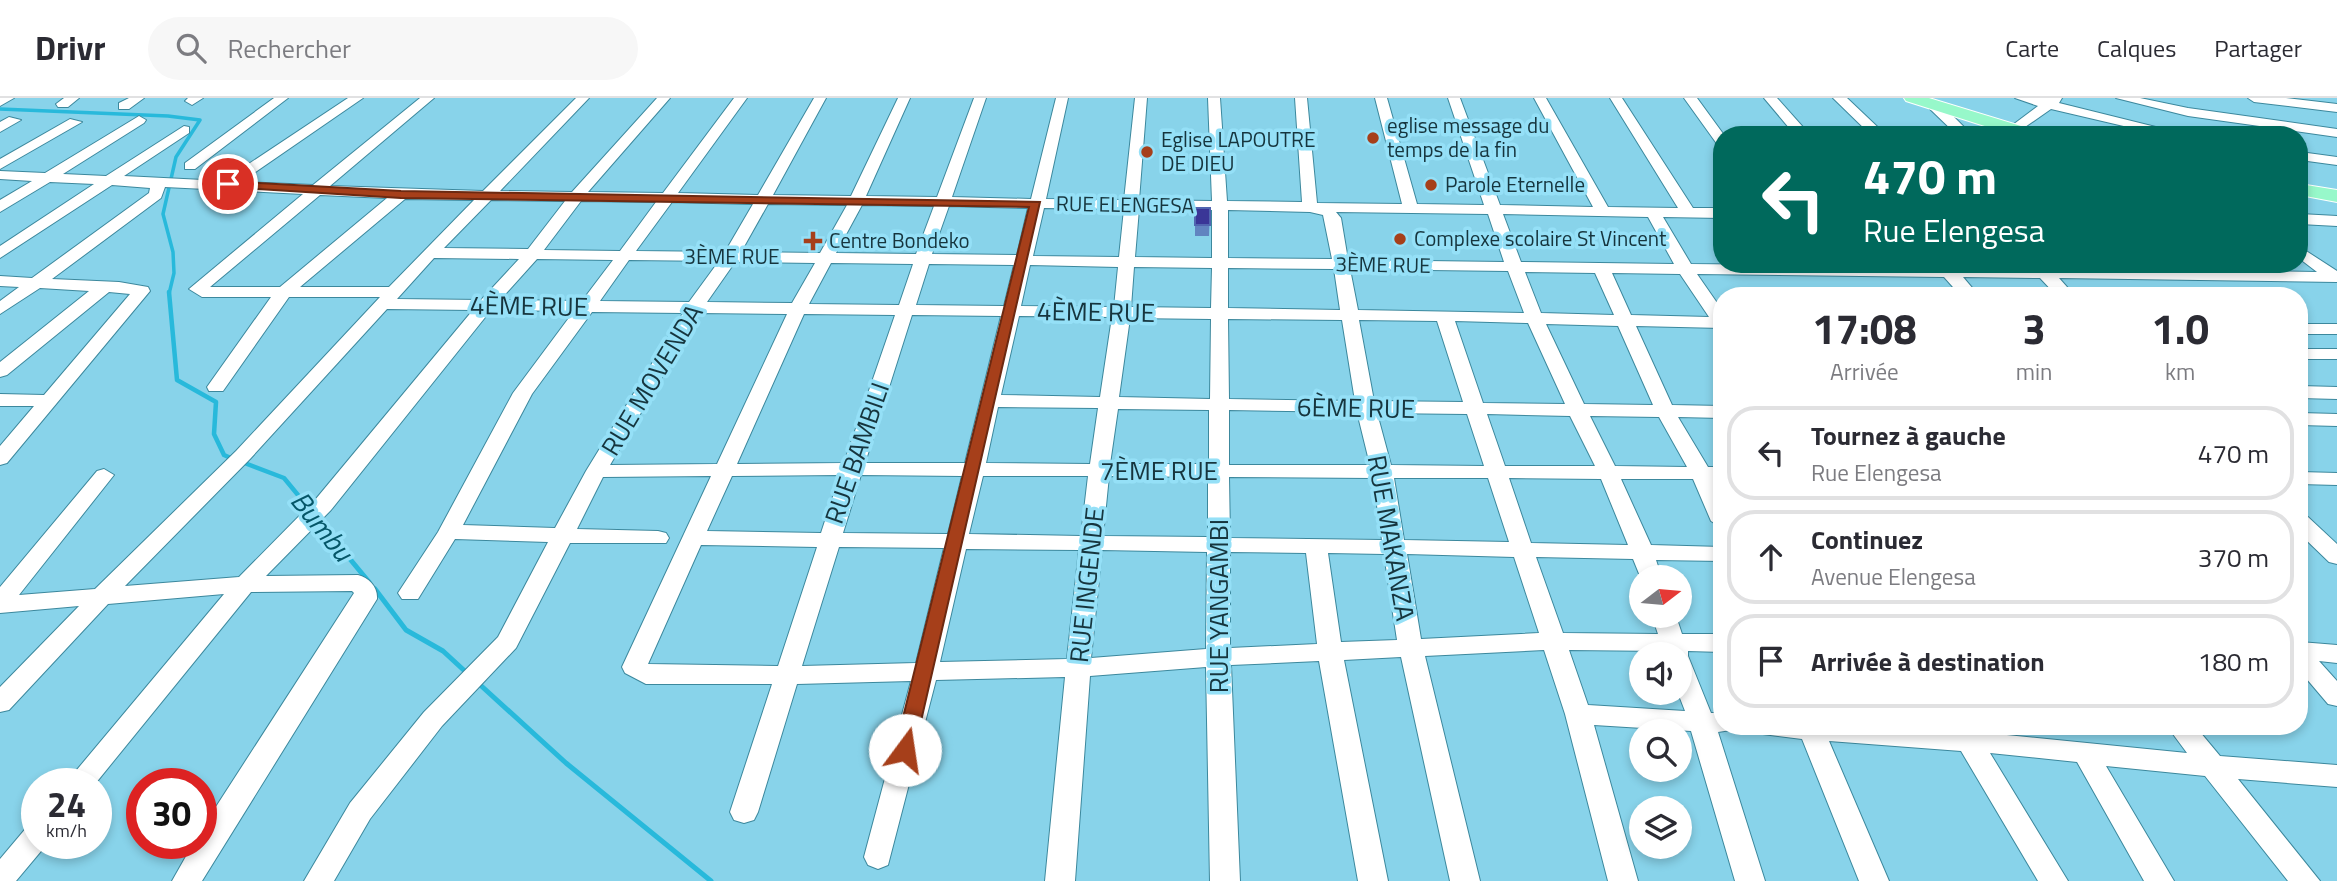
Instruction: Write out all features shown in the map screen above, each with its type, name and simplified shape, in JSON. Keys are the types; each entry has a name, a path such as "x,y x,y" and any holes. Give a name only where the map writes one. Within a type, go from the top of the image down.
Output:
{"main road":[{"path":"1912,98 2000,126"},
{"path":"2308,191 2337,196"}],"street":[{"path":"0,103 8,98"},
{"path":"124,106 138,98"},
{"path":"190,166 282,98"},
{"path":"228,184 357,98"},
{"path":"318,191 428,98"},
{"path":"0,703 238,460 430,253 583,98"},
{"path":"92,768 245,584 316,512 486,305 533,255 577,196 664,98"},
{"path":"410,593 449,532 506,419 585,306 741,98"},
{"name":"RUE MOVENDA","path":"319,881 360,811 433,719 489,664 507,642 596,471 694,308 730,257 820,98"},
{"path":"904,98 856,202 797,308 634,667 638,672 646,675 787,675 1078,668 1217,657 1553,641 1629,648"},
{"name":"RUE BAMBILI","path":"744,812 827,542 921,260 980,98"},
{"path":"878,857 975,470 1062,98"},
{"name":"RUE INGENDE","path":"1059,881 1099,471 1122,312 1141,98"},
{"name":"RUE YANGAMBI","path":"1214,98 1221,263 1217,657 1225,881"},
{"path":"1301,98 1310,207"},
{"path":"1381,98 1411,208"},
{"path":"1454,98 1535,319 1575,409 1608,472 1647,565"},
{"path":"1540,98 1603,211"},
{"path":"1616,98 1688,212"},
{"path":"1690,98 1713,129"},
{"path":"1770,98 1795,126"},
{"path":"1839,98 1869,126"},
{"path":"2021,98 2054,102 2146,126"},
{"path":"2122,98 2188,112 2287,126"},
{"path":"2253,98 2337,108"},
{"path":"2030,126 2054,102"},
{"path":"1935,106 1956,126"},
{"path":"0,128 14,120"},
{"path":"0,207 139,120"},
{"path":"0,165 75,122"},
{"path":"2308,129 2337,133"},
{"path":"0,253 184,130"},
{"path":"2308,157 2337,161"},
{"name":"RUE ELENGESA","path":"0,175 401,194 1713,213"},
{"path":"0,309 156,195 158,186 148,181"},
{"name":"4ÈME RUE","path":"318,191 197,289 202,292 283,293 486,305 1444,316 1713,323"},
{"path":"216,387 283,293 401,194"},
{"name":"RUE MAKANZA","path":"1310,207 1328,212 1333,218 1366,409 1382,470 1411,649 1465,881"},
{"path":"1653,212 1686,270 1713,310"},
{"path":"2308,219 2337,221"},
{"path":"2308,231 2337,232"},
{"name":"3ÈME RUE","path":"430,253 1713,270"},
{"path":"2308,258 2336,277"},
{"path":"1602,269 1665,411 1712,473"},
{"path":"1950,273 1963,287"},
{"path":"2045,273 2058,287"},
{"name":"3ÈME RUE","path":"2168,273 2336,277"},
{"path":"0,281 105,286 142,291 0,459"},
{"path":"0,371 105,286"},
{"path":"1444,316 1578,714 1623,881"},
{"path":"2308,328 2337,329"},
{"path":"2308,354 2337,355"},
{"path":"2308,393 2337,393"},
{"path":"0,400 49,401"},
{"name":"6ÈME RUE","path":"990,401 1366,409 1713,412"},
{"path":"2308,419 2337,419"},
{"name":"7ÈME RUE","path":"596,471 1498,470 1712,473"},
{"path":"0,604 104,474"},
{"path":"2308,478 2337,479"},
{"path":"2308,530 2337,557"},
{"path":"449,532 658,538"},
{"path":"691,538 1713,554"},
{"path":"1316,547 1329,653 1373,881"},
{"path":"0,604 245,584 358,583 366,592 365,599 187,881"},
{"path":"1692,650 1713,645"},
{"path":"2308,653 2337,654"},
{"path":"2308,663 2337,697"},
{"path":"1692,683 1712,722"},
{"path":"1578,714 1712,722"},
{"path":"1715,735 1750,881"},
{"path":"1814,735 1874,881"},
{"path":"1965,735 2053,881"},
{"path":"1971,735 2210,766 2337,776"},
{"path":"2187,735 2305,881"},
{"path":"2084,751 2159,881"},
{"path":"0,880 21,854"}],"building":[{"path":"1195,208 1210,208 1210,225 1195,225"}],"waterway":[{"name":"Bumbu","path":"0,109 168,116 200,120 176,157 163,214 173,252 174,273 169,293"},
{"name":"Bumbu","path":"169,293 177,380 216,402 214,434 224,455 233,459"},
{"name":"Bumbu","path":"242,462 284,478 312,512"},
{"name":"Bumbu","path":"317,519 341,548"},
{"name":"Bumbu","path":"340,547 369,582"},
{"name":"Bumbu","path":"375,589 406,630 443,651 468,674"},
{"name":"Bumbu","path":"477,682 566,763 711,881"}],"place":[{"name":"eglise message du temps de la fin","path":"1373,138"},
{"name":"Eglise LAPOUTRE DE DIEU","path":"1147,152"},
{"name":"Parole Eternelle","path":"1431,185"},
{"name":"Complexe scolaire St Vincent","path":"1400,239"},
{"name":"Centre Bondeko","path":"813,241"}],"route":[{"path":"228,184 401,194 1036,204 975,470 905,750"}]}
